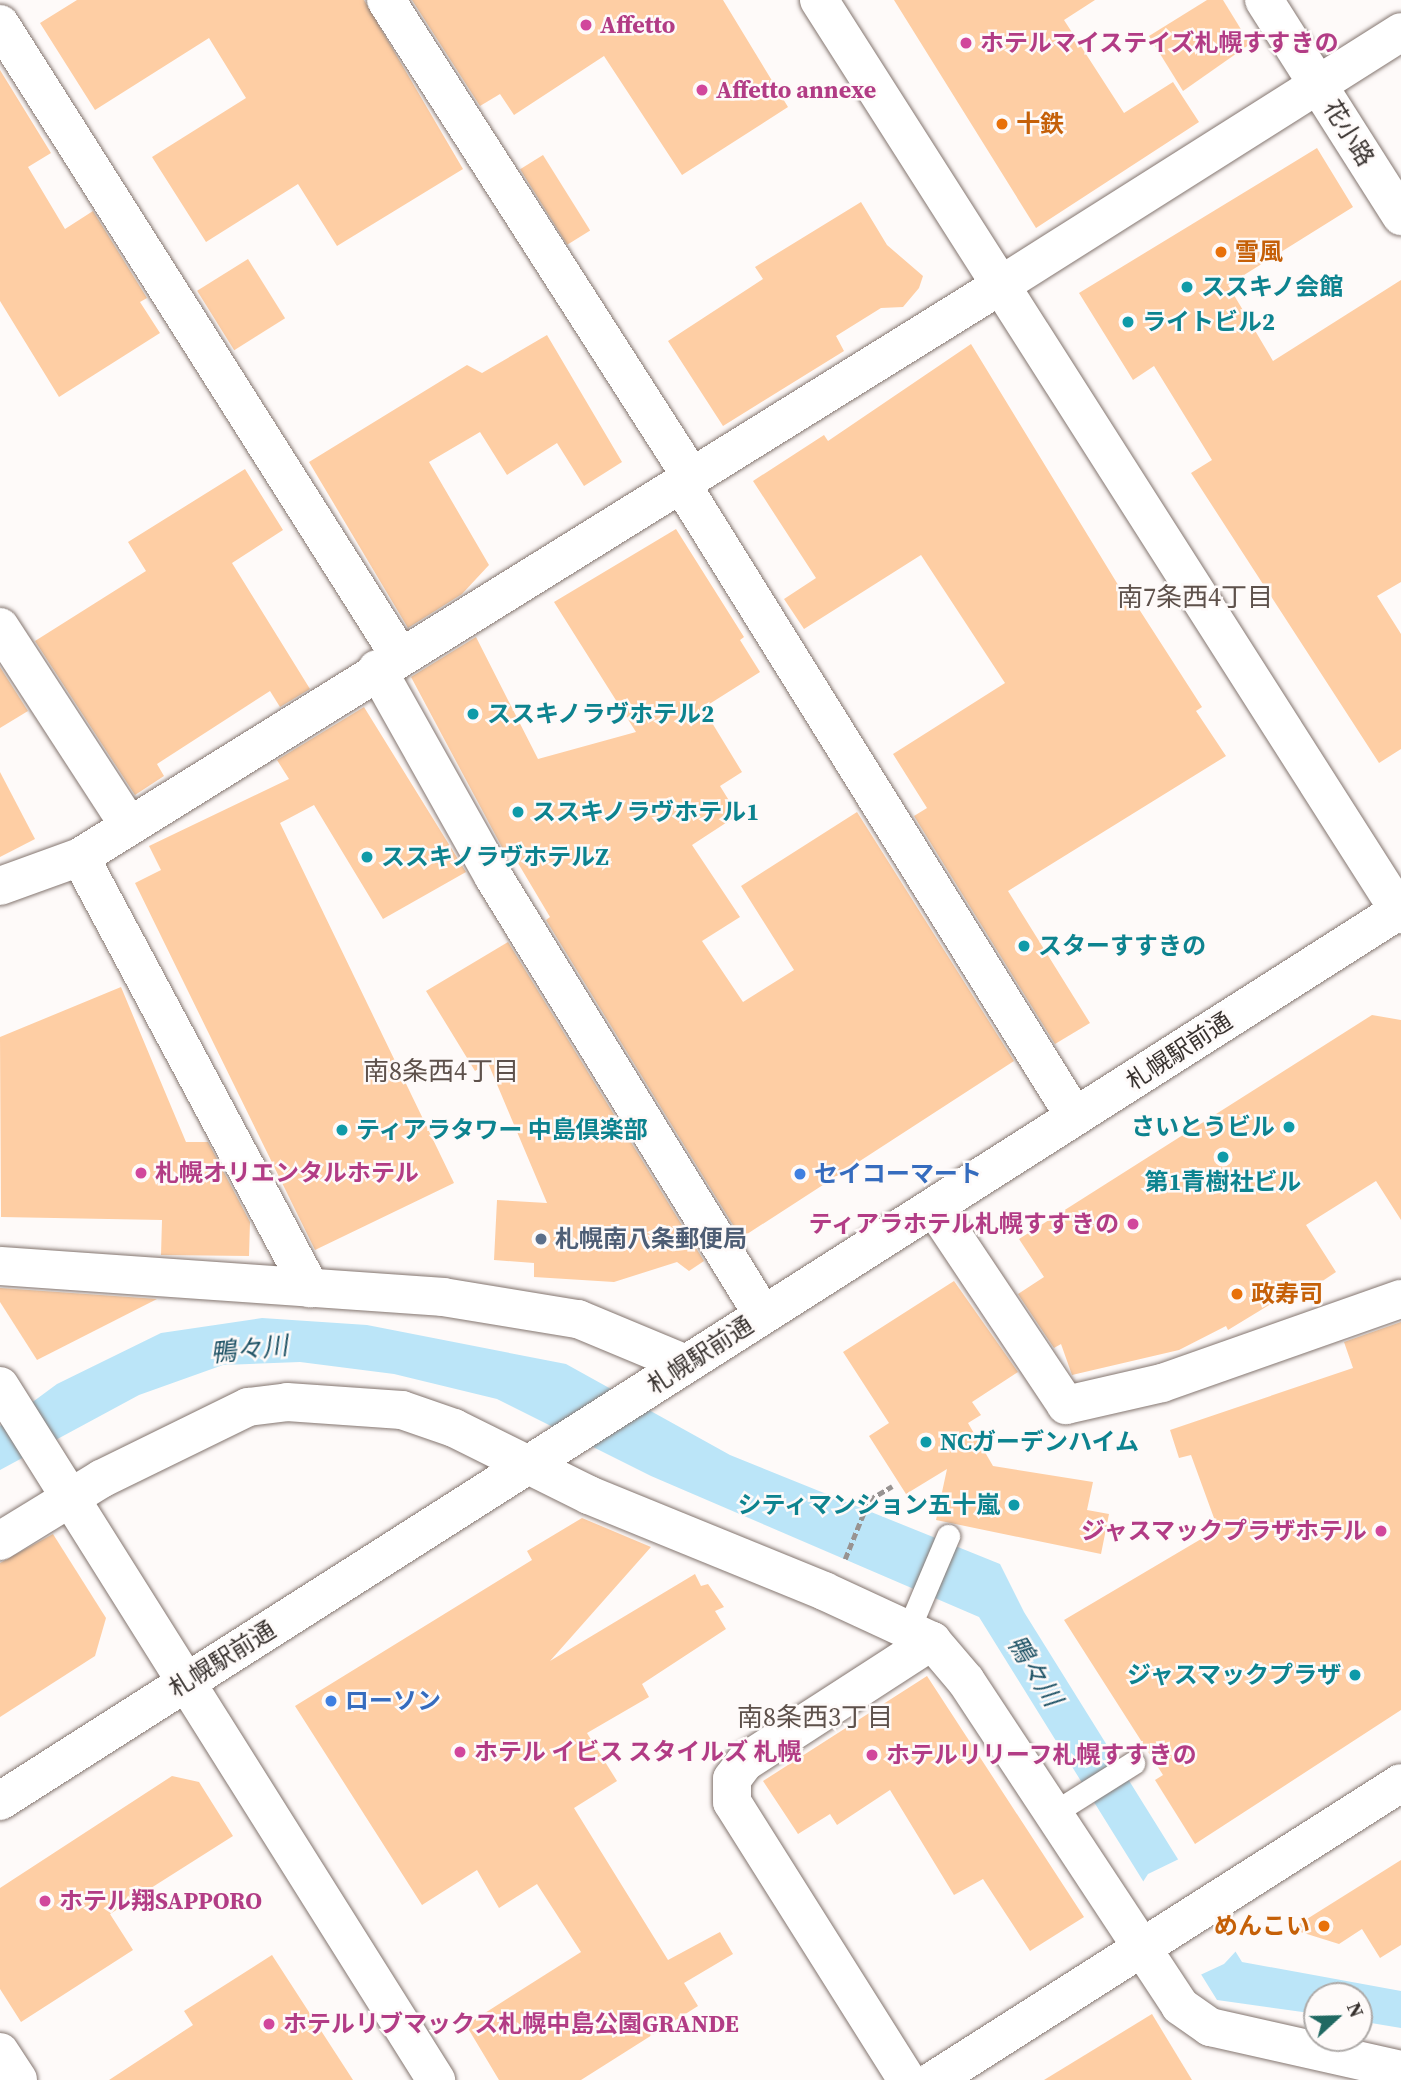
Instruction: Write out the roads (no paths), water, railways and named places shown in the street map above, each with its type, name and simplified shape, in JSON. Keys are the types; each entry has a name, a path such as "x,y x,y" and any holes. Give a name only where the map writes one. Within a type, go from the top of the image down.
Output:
{"street":[{"path":"386,0 687,482 1075,1117"},
{"path":"820,0 1400,911"},
{"name":"花小路","path":"1264,0 1401,216"},
{"path":"0,24 388,662 493,876 763,1315"},
{"path":"0,886 80,857 388,662 687,482 1401,32"},
{"path":"0,627 129,826"},
{"path":"80,857 310,1288"},
{"name":"札幌駅前通","path":"0,1801 1400,911"},
{"path":"934,1207 1066,1405 1162,1382 1401,1298"},
{"path":"0,1266 443,1297 578,1319 686,1364"},
{"path":"7,1397 436,2080"},
{"path":"0,1541 70,1498 248,1408 287,1402 402,1410 454,1428 526,1466 922,1622 965,1681 1066,1805 1152,1942 1181,2006 1210,2027 1401,2070"},
{"path":"907,2080 732,1802 732,1779 745,1762 922,1622"},
{"path":"934,2080 1401,1783"},
{"path":"0,2052 18,2080"}],"lane":[{"path":"922,1622 947,1536"},
{"path":"1066,1805 1133,1763"}],"water":[{"name":"鴨々川","path":"262,1318 367,1325 566,1364 730,1455 1000,1564 1024,1612 1242,1962 1352,1982 1303,1982 1303,2012 1217,2000 979,1617 651,1476 497,1399 394,1374 300,1362 223,1365 139,1395 0,1470 0,1426 57,1384 161,1333"},
{"path":"1373,1986 1401,1991 1401,2028 1373,2023"}],"place":[{"name":"Affetto","path":"586,25"},
{"name":"ホテルマイステイズ札幌すすきの","path":"966,43"},
{"name":"Affetto annexe","path":"702,90"},
{"name":"十鉄","path":"1002,124"},
{"name":"雪風","path":"1221,252"},
{"name":"ススキノ会館","path":"1187,287"},
{"name":"ライトビル2","path":"1128,322"},
{"name":"ススキノラヴホテル2","path":"473,714"},
{"name":"ススキノラヴホテル1","path":"518,812"},
{"name":"ススキノラヴホテルZ","path":"367,857"},
{"name":"スターすすきの","path":"1024,946"},
{"name":"さいとうビル","path":"1289,1127"},
{"name":"ティアラタワー 中島倶楽部","path":"342,1130"},
{"name":"第1青樹社ビル","path":"1223,1157"},
{"name":"札幌オリエンタルホテル","path":"141,1173"},
{"name":"セイコーマート","path":"800,1174"},
{"name":"ティアラホテル札幌すすきの","path":"1133,1224"},
{"name":"札幌南八条郵便局","path":"541,1239"},
{"name":"政寿司","path":"1237,1294"},
{"name":"NCガーデンハイム","path":"926,1442"},
{"name":"シティマンション五十嵐","path":"1014,1505"},
{"name":"ジャスマックプラザホテル","path":"1381,1531"},
{"name":"ジャスマックプラザ","path":"1355,1675"},
{"name":"ローソン","path":"331,1701"},
{"name":"ホテル イビス スタイルズ 札幌","path":"460,1752"},
{"name":"ホテルリリーフ札幌すすきの","path":"872,1755"},
{"name":"ホテル翔SAPPORO","path":"45,1901"},
{"name":"めんこい","path":"1324,1926"},
{"name":"ホテルリブマックス札幌中島公園GRANDE","path":"269,2024"}],"district":[{"name":"南7条西4丁目","path":"1195,598"},
{"name":"南8条西4丁目","path":"441,1072"},
{"name":"南8条西3丁目","path":"815,1718"}]}
